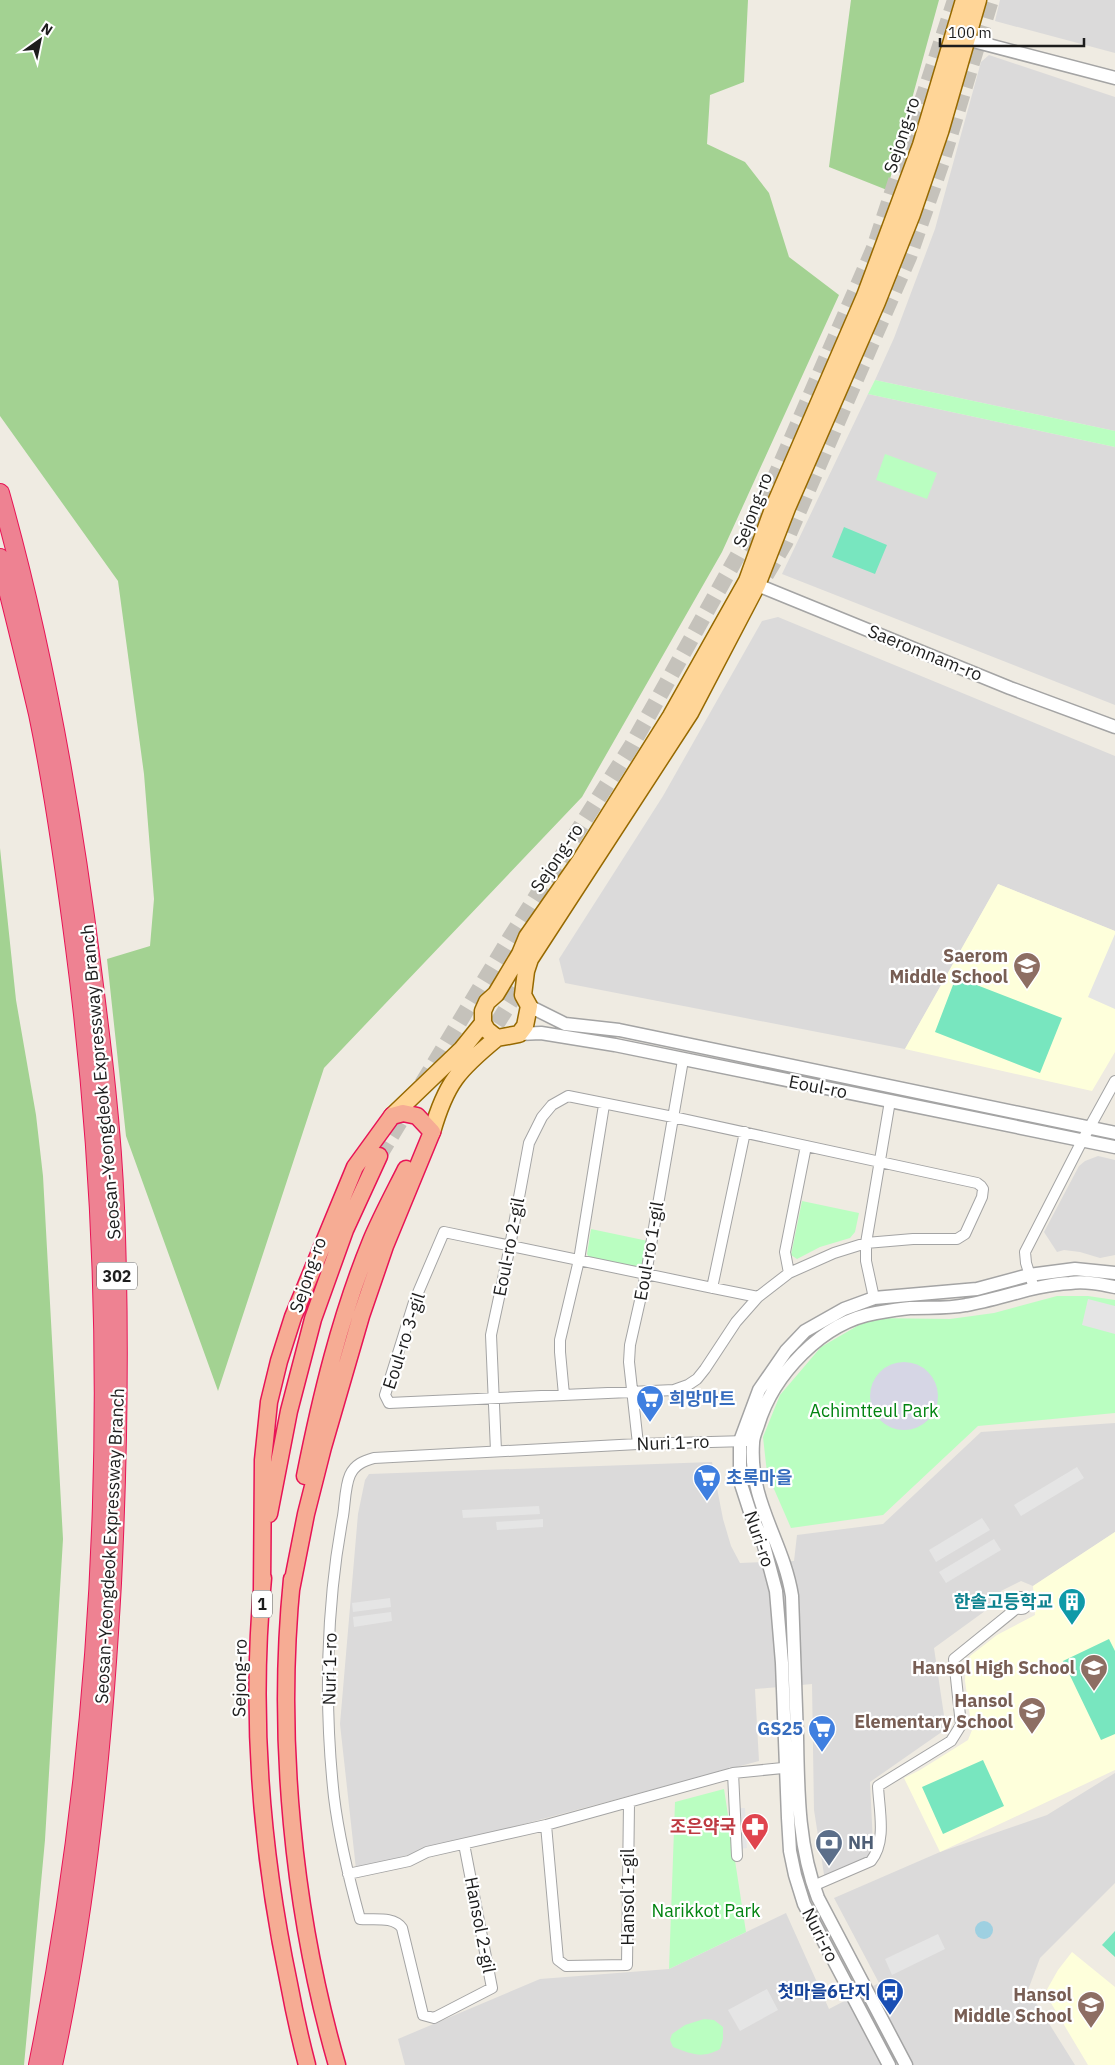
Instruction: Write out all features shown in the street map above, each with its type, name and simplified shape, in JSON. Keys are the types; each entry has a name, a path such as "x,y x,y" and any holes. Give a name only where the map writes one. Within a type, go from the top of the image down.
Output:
{"highway":[{"name":"Seosan-Yeongdeok Expressway Branch","path":"0,493 17,552 52,709 80,873 100,1033 115,1205 118,1339 117,1474 108,1656 96,1788 80,1910 53,2065"},
{"name":"Seosan-Yeongdeok Expressway Branch","path":"0,558 38,716 68,889 88,1047 99,1208 103,1344 103,1474 94,1657 83,1780 66,1906 38,2065"},
{"path":"262,1589 263,1460 269,1402 278,1361 293,1317 355,1168 392,1116 403,1113 417,1116 432,1132 385,1246 360,1316 306,1514 290,1590"},
{"name":"Sejong-ro","path":"307,2065 281,1948 266,1841 260,1778 258,1688 262,1589 270,1510 289,1411 311,1328 344,1230 379,1156"},
{"name":"1","path":"337,2065 309,1942 294,1838 288,1776 287,1708 290,1590 298,1514 317,1417 341,1328 371,1240 406,1169"}],"main road":[{"name":"Sejong-ro","path":"519,1034 526,1026 526,971 537,945 554,922 690,713 787,508 877,302 912,214 960,38 964,0"},
{"name":"Sejong-ro","path":"960,38 978,0"},
{"name":"Sejong-ro","path":"392,1116 462,1049 483,1023 483,1011 487,1002 496,994 520,954 527,937 580,861 752,583"},
{"path":"496,994 511,991 526,1000"},
{"path":"483,1023 487,1030 497,1038"},
{"path":"432,1132 446,1092 458,1074 497,1038 519,1034"}],"street":[{"path":"960,38 1115,78"},
{"name":"Saeromnam-ro","path":"752,583 1111,727"},
{"name":"Eoul-ro","path":"526,1000 565,1024 619,1030 1115,1132"},
{"name":"Eoul-ro","path":"519,1034 541,1033 615,1045 1115,1147"},
{"name":"Eoul-ro 1-gil","path":"638,1444 629,1362 630,1345 646,1274 683,1060"},
{"path":"1034,1288 1025,1252 1082,1140 1115,1081"},
{"name":"Eoul-ro 2-gil","path":"496,1451 490,1335 510,1246 529,1143 542,1117 552,1105 568,1096 604,1105 673,1117"},
{"path":"874,1298 866,1261 866,1243 878,1162 890,1101"},
{"path":"564,1395 560,1340 579,1260 604,1105"},
{"name":"Eoul-ro 3-gil","path":"673,1117 977,1183 981,1186 983,1194 965,1234 957,1239 913,1239 866,1243 834,1253 788,1273 758,1297 736,1322 697,1379 688,1385 674,1390 398,1404 389,1403 385,1395 414,1302 444,1232 758,1297"},
{"path":"712,1288 745,1132"},
{"path":"788,1273 785,1252 806,1146"},
{"name":"Nuri-ro","path":"889,2065 804,1904 790,1851 792,1596 783,1557 762,1511 753,1480 746,1441 759,1390 772,1369 796,1339 805,1331 832,1315 874,1298 977,1289 1029,1274 1075,1269 1115,1273"},
{"name":"Nuri-ro","path":"746,1441 774,1387 805,1350 836,1328 873,1313 909,1308 964,1306 1034,1288 1071,1282 1115,1287"},
{"name":"Nuri 1-ro","path":"348,1874 334,1797 328,1705 328,1663 339,1535 350,1475 360,1463 374,1458 496,1451 746,1441"},
{"path":"813,1886 872,1861 880,1842 878,1786 951,1741 961,1725 954,1658 1017,1608"},
{"path":"348,1874 409,1861 427,1852 546,1825 733,1772 792,1767"},
{"name":"Nuri-ro","path":"792,1767 808,1874 906,2065"},
{"path":"733,1772 736,1856"},
{"name":"Hansol 1-gil","path":"546,1825 558,1960 566,1966 626,1965 629,1803"},
{"name":"Hansol 2-gil","path":"348,1874 360,1919 390,1920 398,1923 402,1928 423,2015 434,2018 492,1988 464,1844"}],"shaded area":[{"path":"1000,0 1115,0 1115,53 995,21"},
{"path":"989,55 1115,97 1115,431 875,380 894,338 935,229 981,62"},
{"path":"868,394 1115,447 1115,705 782,574"},
{"path":"778,617 1115,756 1115,931 998,884 905,1049 565,983 559,959 663,796 762,621"},
{"name":"Saerom Middle School","path":"998,884 1115,931 1115,1052 1092,1091 905,1049"},
{"path":"1115,934 1115,1009 1088,997"},
{"path":"1098,1156 1115,1160 1115,1255 1100,1258 1080,1252 1064,1250 1057,1252 1044,1232 1079,1166 1085,1161"},
{"path":"1088,1299 1115,1306 1115,1334 1082,1325"},
{"path":"904,1362 917,1365 928,1372 935,1383 938,1396 935,1409 928,1420 917,1427 904,1430 891,1427 880,1420 873,1409 870,1396 873,1383 880,1372 891,1365"},
{"path":"1115,1423 1115,1532 1033,1586 1021,1581 1001,1591 996,1603 934,1648 946,1729 870,1782 873,1844 867,1862 825,1881 814,1810 812,1684 755,1689 759,1761 356,1869 340,1724 358,1514 365,1480 369,1474 712,1462 723,1519 731,1546 740,1563 794,1561 797,1535 883,1524 981,1432"},
{"path":"1077,1467 1084,1478 1021,1516 1014,1505"},
{"path":"539,1506 540,1514 463,1518 462,1510"},
{"path":"982,1518 990,1530 936,1562 929,1550"},
{"path":"543,1519 543,1527 497,1530 496,1522"},
{"name":"Hansol Elementary School","path":"1115,1532 1115,1770 940,1852 904,1778 968,1740 972,1730 965,1681 966,1665 970,1656 997,1635 1035,1615 1033,1586"},
{"path":"994,1539 1001,1550 946,1583 939,1572"},
{"path":"390,1598 391,1607 353,1612 352,1603"},
{"path":"391,1612 392,1621 354,1627 353,1617"},
{"path":"1115,1773 1115,1883 1040,1958 1028,1990 1075,2065 405,2065 398,2039 540,1979 669,1969 786,1913 829,2009 879,1983 834,1898 940,1852 1047,1815"},
{"path":"737,1808 745,1808 747,1848 739,1849"},
{"path":"938,1934 945,1949 892,1975 885,1959"},
{"name":"Hansol Middle School","path":"1072,1952 1115,1987 1115,2065 1088,2065 1045,1993 1058,1970"},
{"path":"767,1989 778,2010 740,2031 728,2010"}],"green space":[{"path":"0,0 748,0 744,82 710,95 707,144 745,162 769,193 789,257 839,295 722,552 582,797 324,1068 218,1391 126,1136 107,959 150,946 154,899 144,774 118,581 0,416"},
{"path":"851,0 939,0 887,190 829,167"},
{"path":"875,380 1115,431 1115,447 868,394"},
{"path":"885,454 937,473 927,499 876,480"},
{"path":"844,527 887,545 875,574 832,557"},
{"path":"0,848 16,1000 36,1115 43,1176 63,1539 45,1840 24,2065 0,2065"},
{"path":"956,977 1062,1018 1040,1073 935,1032"},
{"path":"802,1201 859,1213 855,1232 850,1238 820,1247 797,1259 791,1255"},
{"path":"591,1229 648,1241 643,1266 639,1270 591,1260 587,1254"},
{"name":"Achimtteul Park","path":"1057,1296 1088,1296 1115,1300 1115,1413 978,1426 883,1515 791,1528 767,1473 763,1437 780,1395 821,1347 871,1318 950,1319 994,1313"},
{"path":"1109,1639 1115,1651 1115,1734 1101,1740 1063,1661"},
{"path":"983,1760 1004,1806 943,1834 922,1787"},
{"name":"Narikkot Park","path":"724,1789 746,1932 669,1969 675,1802"},
{"path":"1115,1931 1115,1957 1102,1945"},
{"path":"704,2019 714,2020 723,2027 723,2039 720,2049 702,2055 673,2047 670,2040 672,2034 685,2025"}],"water":[{"path":"984,1921 990,1924 993,1930 990,1936 984,1939 978,1936 975,1930 978,1924"}],"tunnel":[{"path":"422,1084 510,938 632,745 753,528 874,248 955,0"},
{"path":"766,575 785,543 909,257 942,162 991,0"},
{"path":"484,1044 527,976"},
{"path":"379,1156 410,1105"}],"place":[{"name":"Saerom Middle School","path":"1027,990"},
{"name":"희망마트","path":"650,1423"},
{"name":"초록마을","path":"707,1502"},
{"name":"한솔고등학교","path":"1072,1626"},
{"name":"Hansol High School","path":"1094,1692"},
{"name":"Hansol Elementary School","path":"1032,1735"},
{"name":"GS25","path":"822,1753"},
{"name":"조은약국","path":"755,1851"},
{"name":"NH","path":"829,1867"},
{"name":"첫마을6단지","path":"890,2016"},
{"name":"Hansol Middle School","path":"1091,2029"}]}
